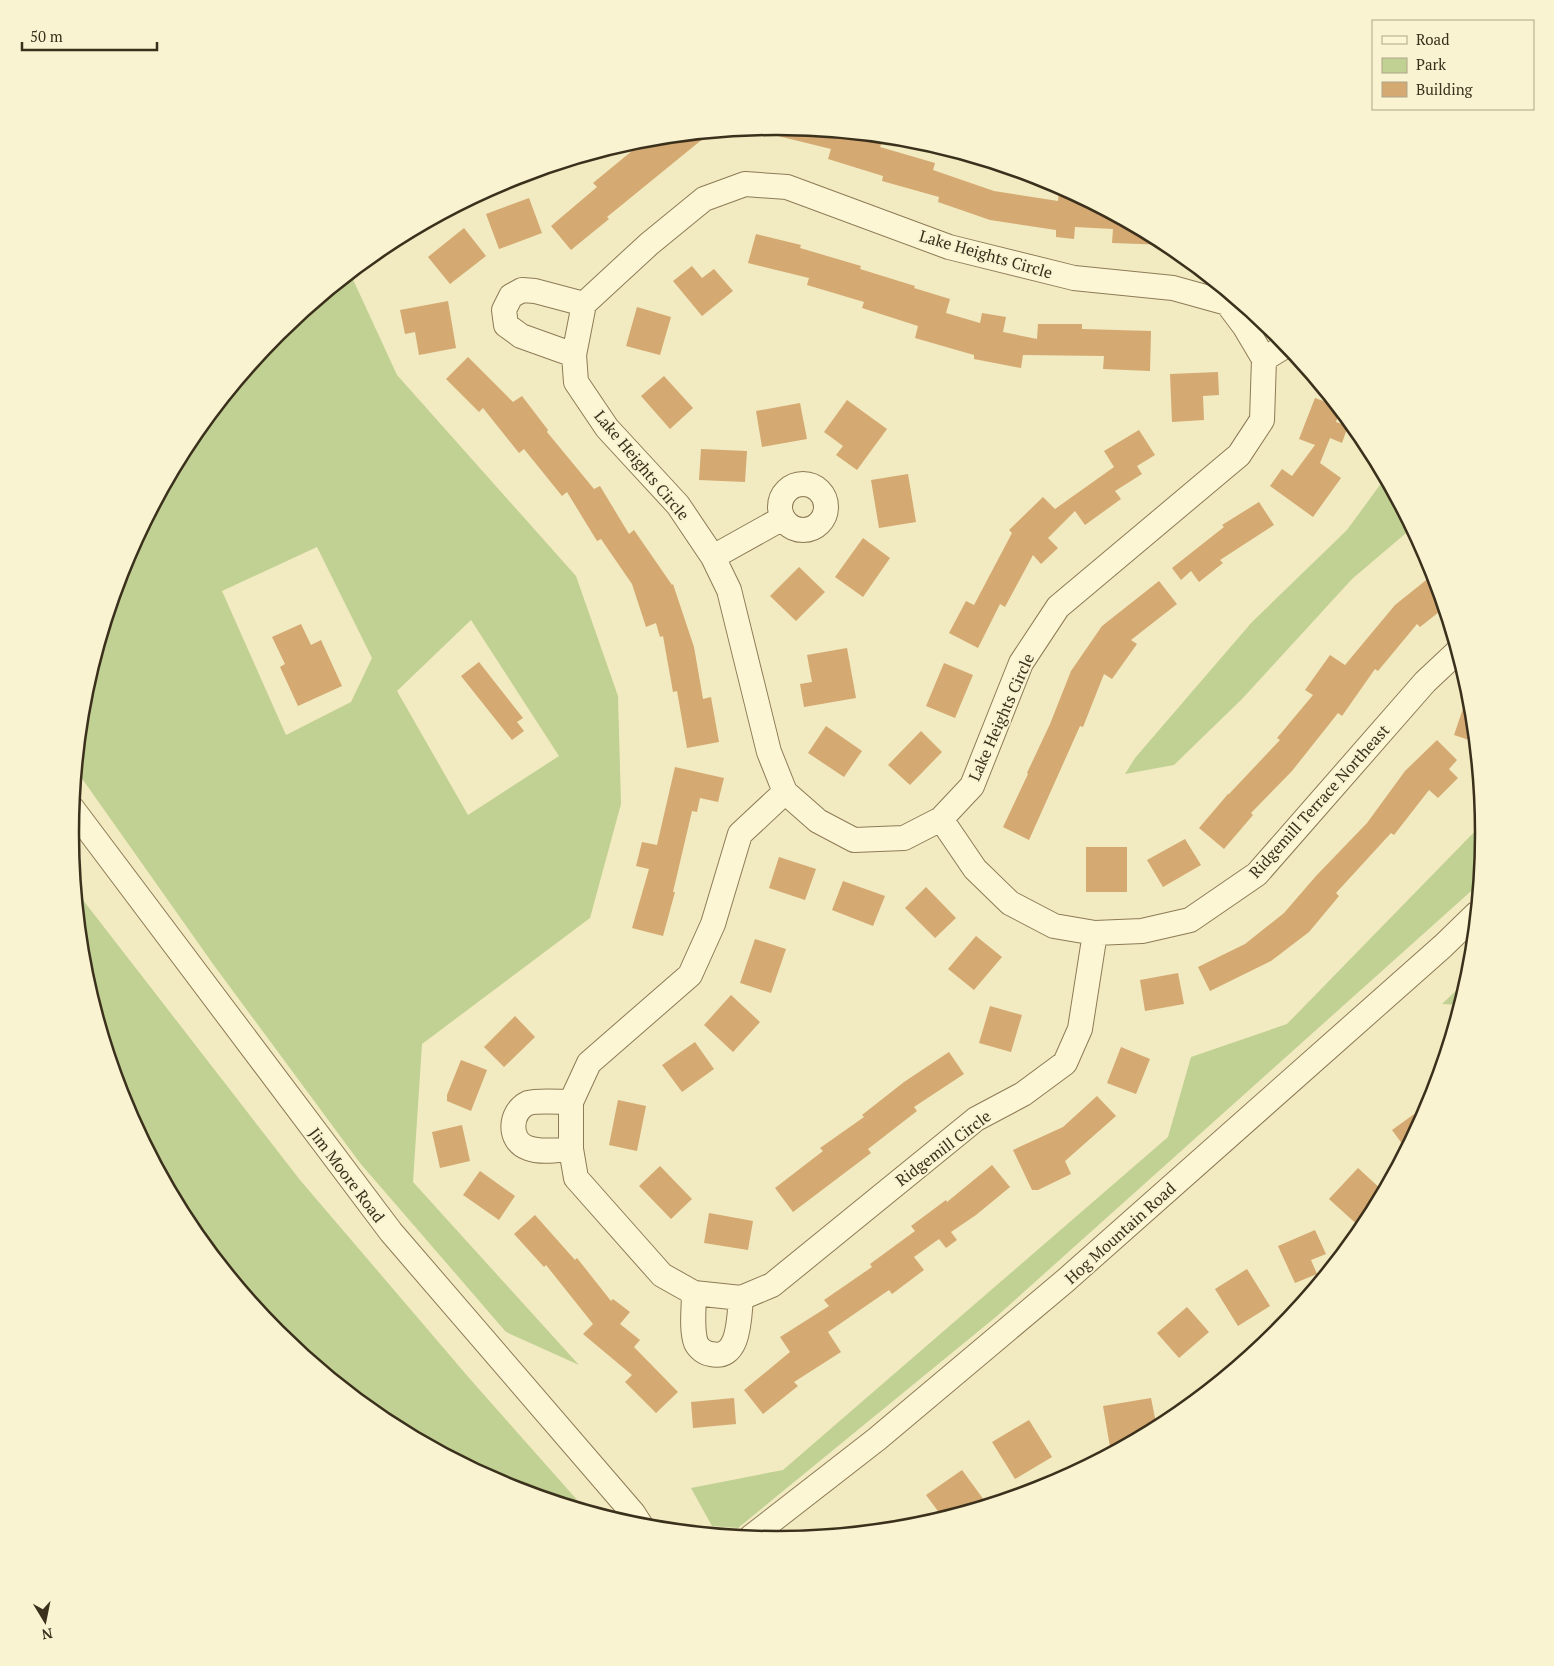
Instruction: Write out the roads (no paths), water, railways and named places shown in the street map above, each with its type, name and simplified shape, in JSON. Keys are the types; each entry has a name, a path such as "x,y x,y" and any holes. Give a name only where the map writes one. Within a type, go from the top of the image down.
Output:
{"street":[{"name":"Lake Heights Circle","path":"1228,301 1173,288 1074,278 949,247 787,187 745,184 704,199 649,244 584,304 574,355 576,382 607,428 678,505 713,557 729,590 770,752 785,792 818,821 854,840 904,838 942,819 972,786 1021,663 1058,606 1239,456 1262,420 1264,359 1232,303"},
{"path":"574,355 521,336 506,325 504,310 511,296 522,290 535,291 584,304"},
{"path":"1264,359 1280,349"},
{"path":"713,557 782,518"},
{"name":"Ridgemill Terrace Northeast","path":"942,819 976,869 1010,903 1054,926 1095,933 1142,931 1190,920 1257,874 1424,682 1452,656"},
{"name":"Ridgemill Circle","path":"785,792 740,834 714,924 690,975 589,1063 571,1102 571,1149 576,1178 662,1275 694,1293 741,1298 772,1285 976,1118 1023,1094 1065,1063 1080,1029 1095,933"},
{"name":"Jim Moore Road","path":"79,818 390,1232 546,1410 635,1517"},
{"name":"Hog Mountain Road","path":"759,1531 877,1439 1065,1281 1469,920"},
{"path":"571,1102 530,1103 519,1110 513,1122 513,1132 518,1142 528,1148 539,1150 571,1149"},
{"path":"694,1293 694,1334 697,1345 705,1353 717,1356 727,1352 734,1344 741,1298"}]}
